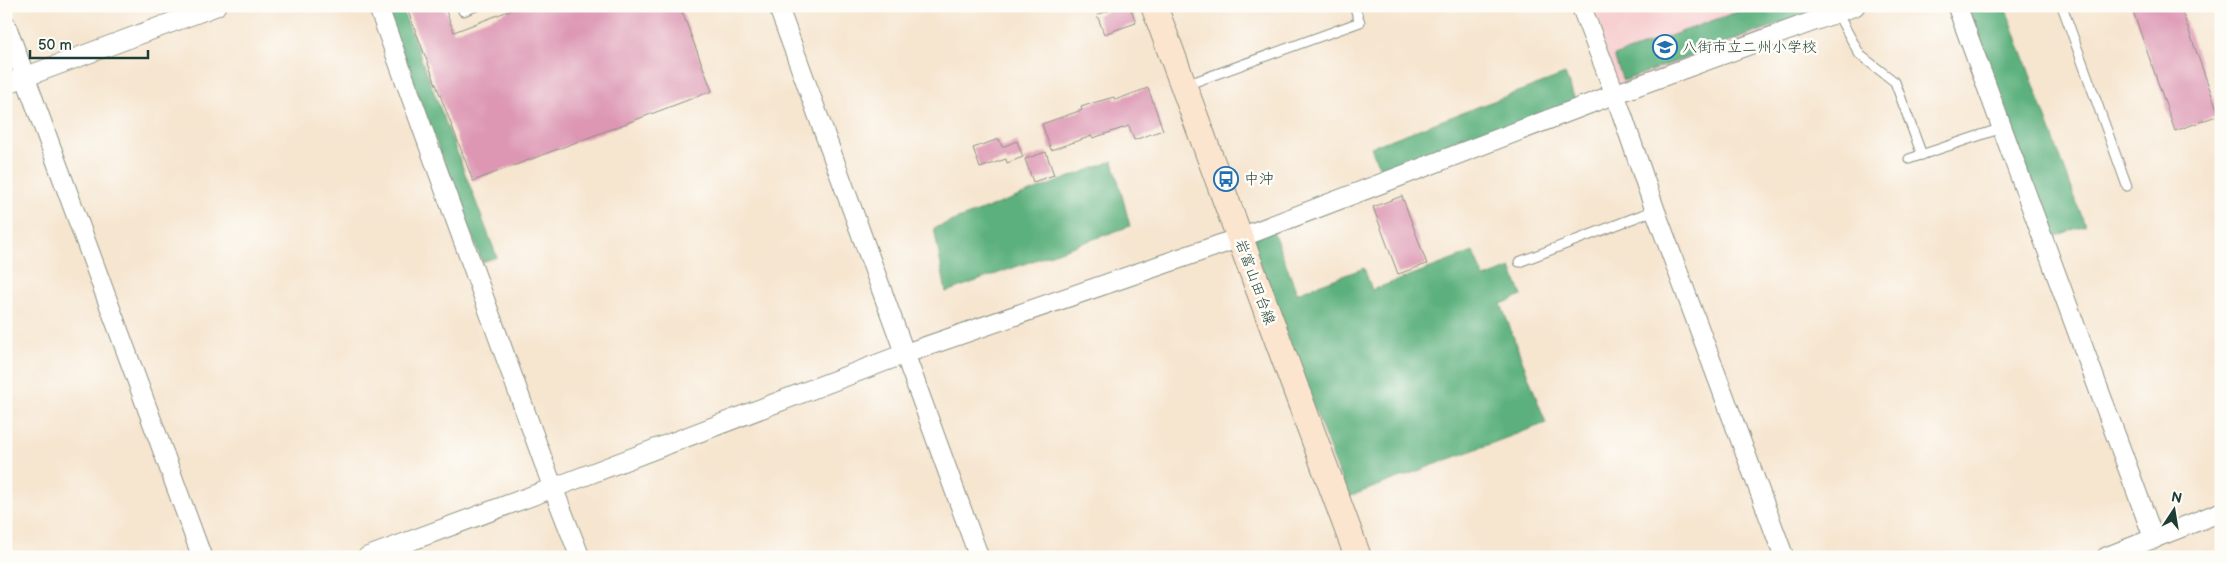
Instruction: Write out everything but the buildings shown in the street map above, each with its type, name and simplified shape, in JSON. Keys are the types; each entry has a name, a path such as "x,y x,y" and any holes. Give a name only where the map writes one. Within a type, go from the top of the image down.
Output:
{"main road":[{"name":"岩富山田台線","path":"1154,6 1358,557"}],"street":[{"path":"6,84 216,6"},
{"path":"378,6 553,488 580,557"},
{"path":"778,6 980,557"},
{"path":"1581,6 1784,557"},
{"path":"1957,6 2154,539"},
{"path":"367,557 904,354 1239,238 1615,94 1846,9"},
{"path":"6,25 202,557"},
{"path":"2106,557 2221,512"}],"lane":[{"path":"463,11 476,6"},
{"path":"1183,86 1360,22 1354,6"},
{"path":"2062,6 2127,186"},
{"path":"1846,9 1860,55 1895,82 1922,155"},
{"path":"1909,159 2002,128"},
{"path":"1519,262 1655,210"}],"shaded area":[{"name":"八街市立二州小学校","path":"1587,6 1839,6 1618,89"}],"green space":[{"path":"384,6 401,6 497,257 482,262"},
{"path":"1753,6 1828,6 1623,81 1614,56"},
{"path":"1967,6 2005,6 2085,225 2051,238"},
{"path":"1565,74 1577,104 1383,177 1371,147"},
{"path":"1113,161 1130,226 946,292 934,228"},
{"path":"1273,231 1297,293 1364,268 1372,290 1473,252 1484,278 1511,268 1522,296 1501,304 1546,423 1348,497 1250,240"}],"place":[{"name":"八街市立二州小学校","path":"1665,47"},
{"name":"中沖","path":"1226,179"}]}
